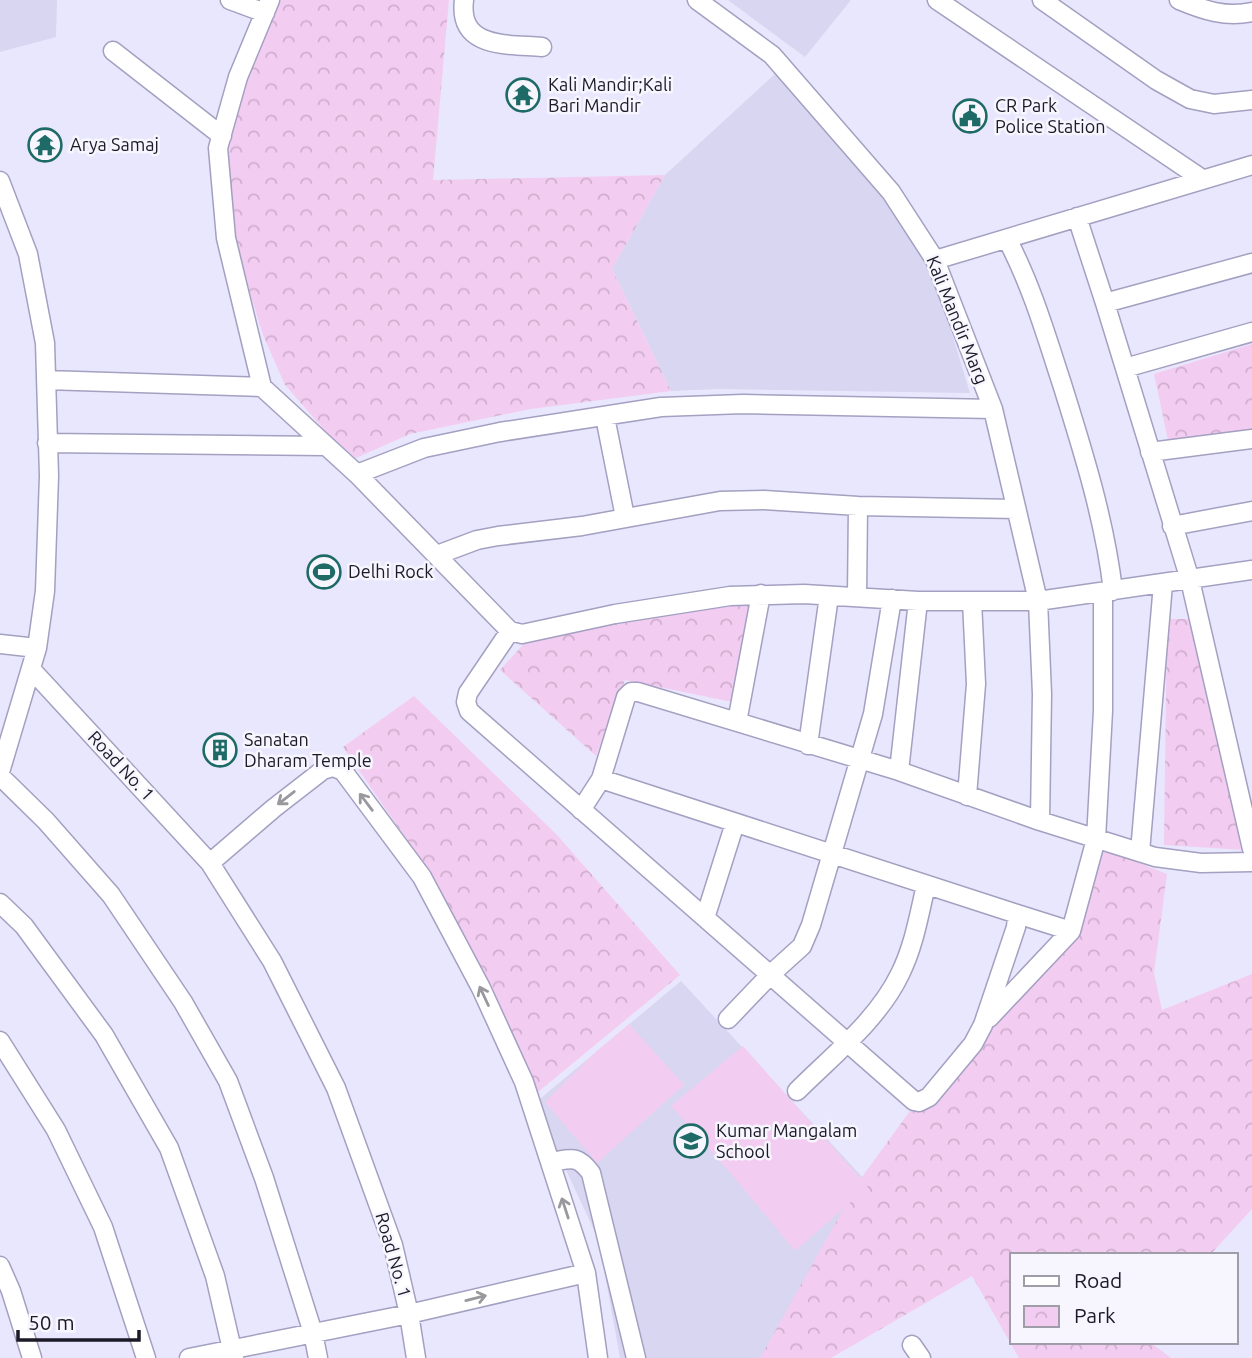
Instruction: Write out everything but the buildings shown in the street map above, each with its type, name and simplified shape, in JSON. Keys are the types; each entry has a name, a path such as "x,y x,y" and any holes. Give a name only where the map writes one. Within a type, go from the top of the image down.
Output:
{"street":[{"path":"229,0 267,7 238,77 218,148 226,238 262,387 357,474 510,631 522,634 680,603 761,594 918,601 1038,601 1252,572"},
{"path":"464,0 464,20 470,32 481,39 498,44 542,47"},
{"name":"Kali Mandir Marg","path":"697,0 772,55 891,192 935,260 993,409 1038,601 1042,694 1040,821"},
{"path":"1042,0 1156,80 1190,99 1214,104 1252,100"},
{"path":"1179,0 1208,11 1237,15 1252,12"},
{"path":"939,1 1202,179"},
{"path":"113,51 222,136"},
{"path":"935,260 1252,165"},
{"path":"0,181 28,254 44,343 49,476 45,591 37,648 0,774 46,821 111,895 183,1002 228,1081 264,1178 313,1333 318,1358"},
{"path":"1077,217 1190,580 1252,849"},
{"path":"983,1025 1071,931 1096,839 1108,592 1094,495 1074,421 1019,262 1007,239"},
{"path":"1105,303 1252,262"},
{"path":"1125,368 1252,332"},
{"path":"46,380 262,387"},
{"path":"357,474 424,448 500,432 661,407 701,404 993,409"},
{"path":"605,417 625,517"},
{"path":"1150,452 1252,439"},
{"path":"47,443 325,446"},
{"path":"437,555 477,540 582,526 720,501 764,500 858,506 1016,509"},
{"path":"857,597 858,506"},
{"path":"1172,526 1252,511"},
{"path":"1140,852 1163,584"},
{"path":"737,722 761,594"},
{"path":"808,745 829,596"},
{"path":"728,1019 771,974 803,946 873,714 892,599"},
{"path":"899,771 918,601"},
{"path":"967,796 976,684 972,601"},
{"path":"510,631 468,693 469,711 909,1097 919,1102 929,1097 973,1044 983,1025 1017,927 1017,917 1014,914"},
{"path":"0,644 37,648"},
{"name":"Road No. 1","path":"31,668 210,863 272,961 336,1088 393,1245 410,1314 416,1358"},
{"path":"580,810 601,779 626,696 631,692 638,692 899,771 1040,821 1155,857 1201,863 1252,862"},
{"path":"210,863 274,807 323,770 333,767 343,771 422,877 481,988 524,1082 586,1273 598,1358"},
{"path":"601,779 1071,931"},
{"path":"705,918 735,823"},
{"path":"797,1091 886,999 911,949 926,885"},
{"path":"0,902 24,926 104,1035 169,1148 215,1276 233,1353"},
{"path":"0,1041 56,1130 103,1227 146,1358"},
{"path":"550,1162 582,1160 592,1173 636,1358"},
{"path":"0,1266 11,1291 32,1358"},
{"path":"189,1358 233,1353 586,1273"}],"shaded area":[{"path":"0,0 57,0 56,37 0,52"},
{"path":"728,0 851,0 805,57"},
{"path":"778,71 890,202 938,288 970,393 720,389 671,391 612,269 665,175"},
{"name":"Kumar Mangalam School","path":"681,981 865,1180 768,1358 620,1358 599,1241 535,1103"}],"green space":[{"path":"278,0 449,0 433,180 665,175 612,269 671,391 531,409 410,434 356,458 328,434 285,385 263,335 228,222 229,125 262,32"},
{"path":"1252,344 1252,434 1169,445 1154,374"},
{"path":"755,603 737,703 625,680 596,756 500,670 530,637 641,615"},
{"path":"1167,619 1190,619 1244,850 1164,845"},
{"path":"414,696 557,835 680,975 538,1092 469,944 431,875 343,747"},
{"path":"1101,848 1167,874 1154,973 1162,1010 1252,974 1252,1209 1212,1253 1010,1253 1010,1342 972,1276 831,1358 760,1358 859,1181 961,1041 1056,956"},
{"path":"629,1024 684,1085 597,1163 545,1102"},
{"path":"743,1046 868,1187 795,1251 671,1106"},
{"path":"1011,1344 1153,1344 1171,1358 1019,1358"}],"place":[{"name":"Kali Mandir;Kali Bari Mandir","path":"523,95"},
{"name":"CR Park Police Station","path":"970,116"},
{"name":"Arya Samaj","path":"45,145"},
{"name":"Delhi Rock","path":"324,572"},
{"name":"Sanatan Dharam Temple","path":"220,750"},
{"name":"Kumar Mangalam School","path":"691,1141"}]}
